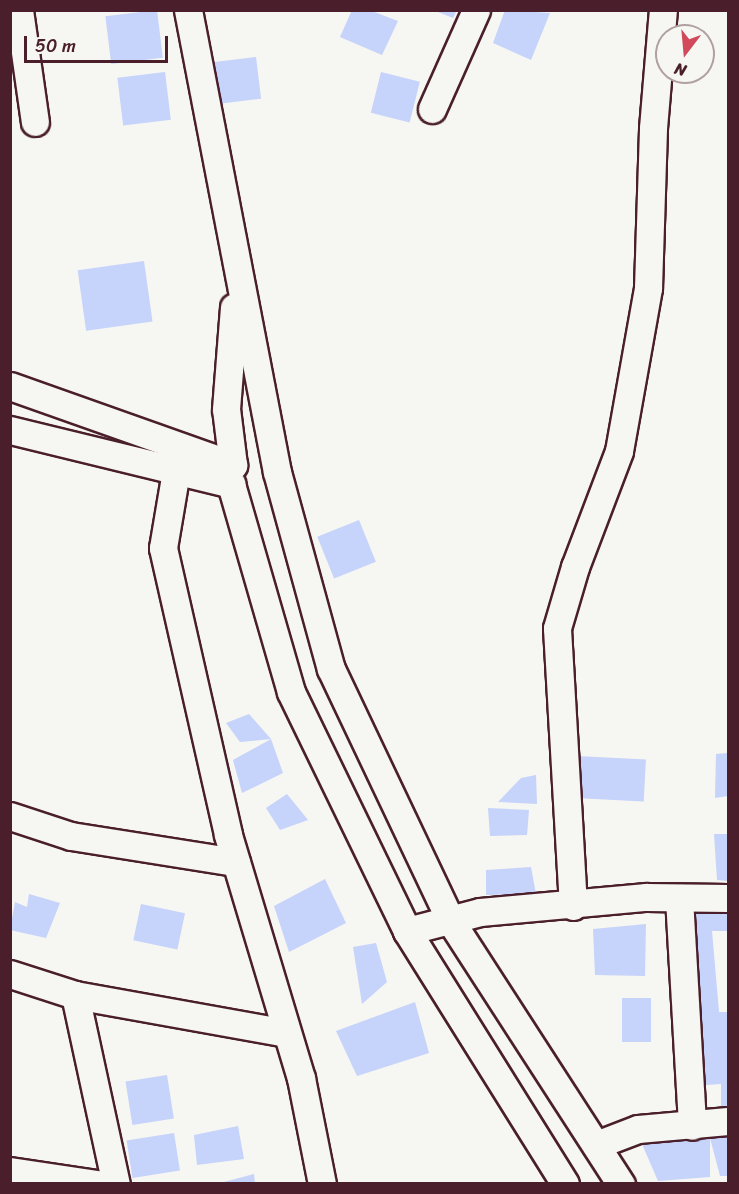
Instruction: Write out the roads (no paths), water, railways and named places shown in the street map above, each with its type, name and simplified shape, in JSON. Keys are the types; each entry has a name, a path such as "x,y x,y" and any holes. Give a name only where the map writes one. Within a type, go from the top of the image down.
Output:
{"street":[{"path":"19,10 17,48 35,122"},
{"path":"188,10 236,273 276,472 331,669 450,920 621,1184"},
{"path":"432,109 476,10"},
{"path":"573,906 557,628 575,567 619,451 648,288 653,128 663,10"},
{"path":"236,273 226,409 232,474 291,692 407,931 565,1184"},
{"path":"10,386 232,474 239,495 260,499 270,493 276,472 272,462 252,453 232,474 176,471 10,430"},
{"path":"176,471 163,548 236,862 287,1033 322,1184"},
{"path":"10,816 71,836 236,862"},
{"path":"679,898 692,1126"},
{"path":"407,931 480,912 679,898 729,898"},
{"path":"10,974 75,995 287,1033"},
{"path":"75,995 116,1184"},
{"path":"596,1145 638,1129 692,1126 729,1120"},
{"path":"10,1171 97,1184"}]}
